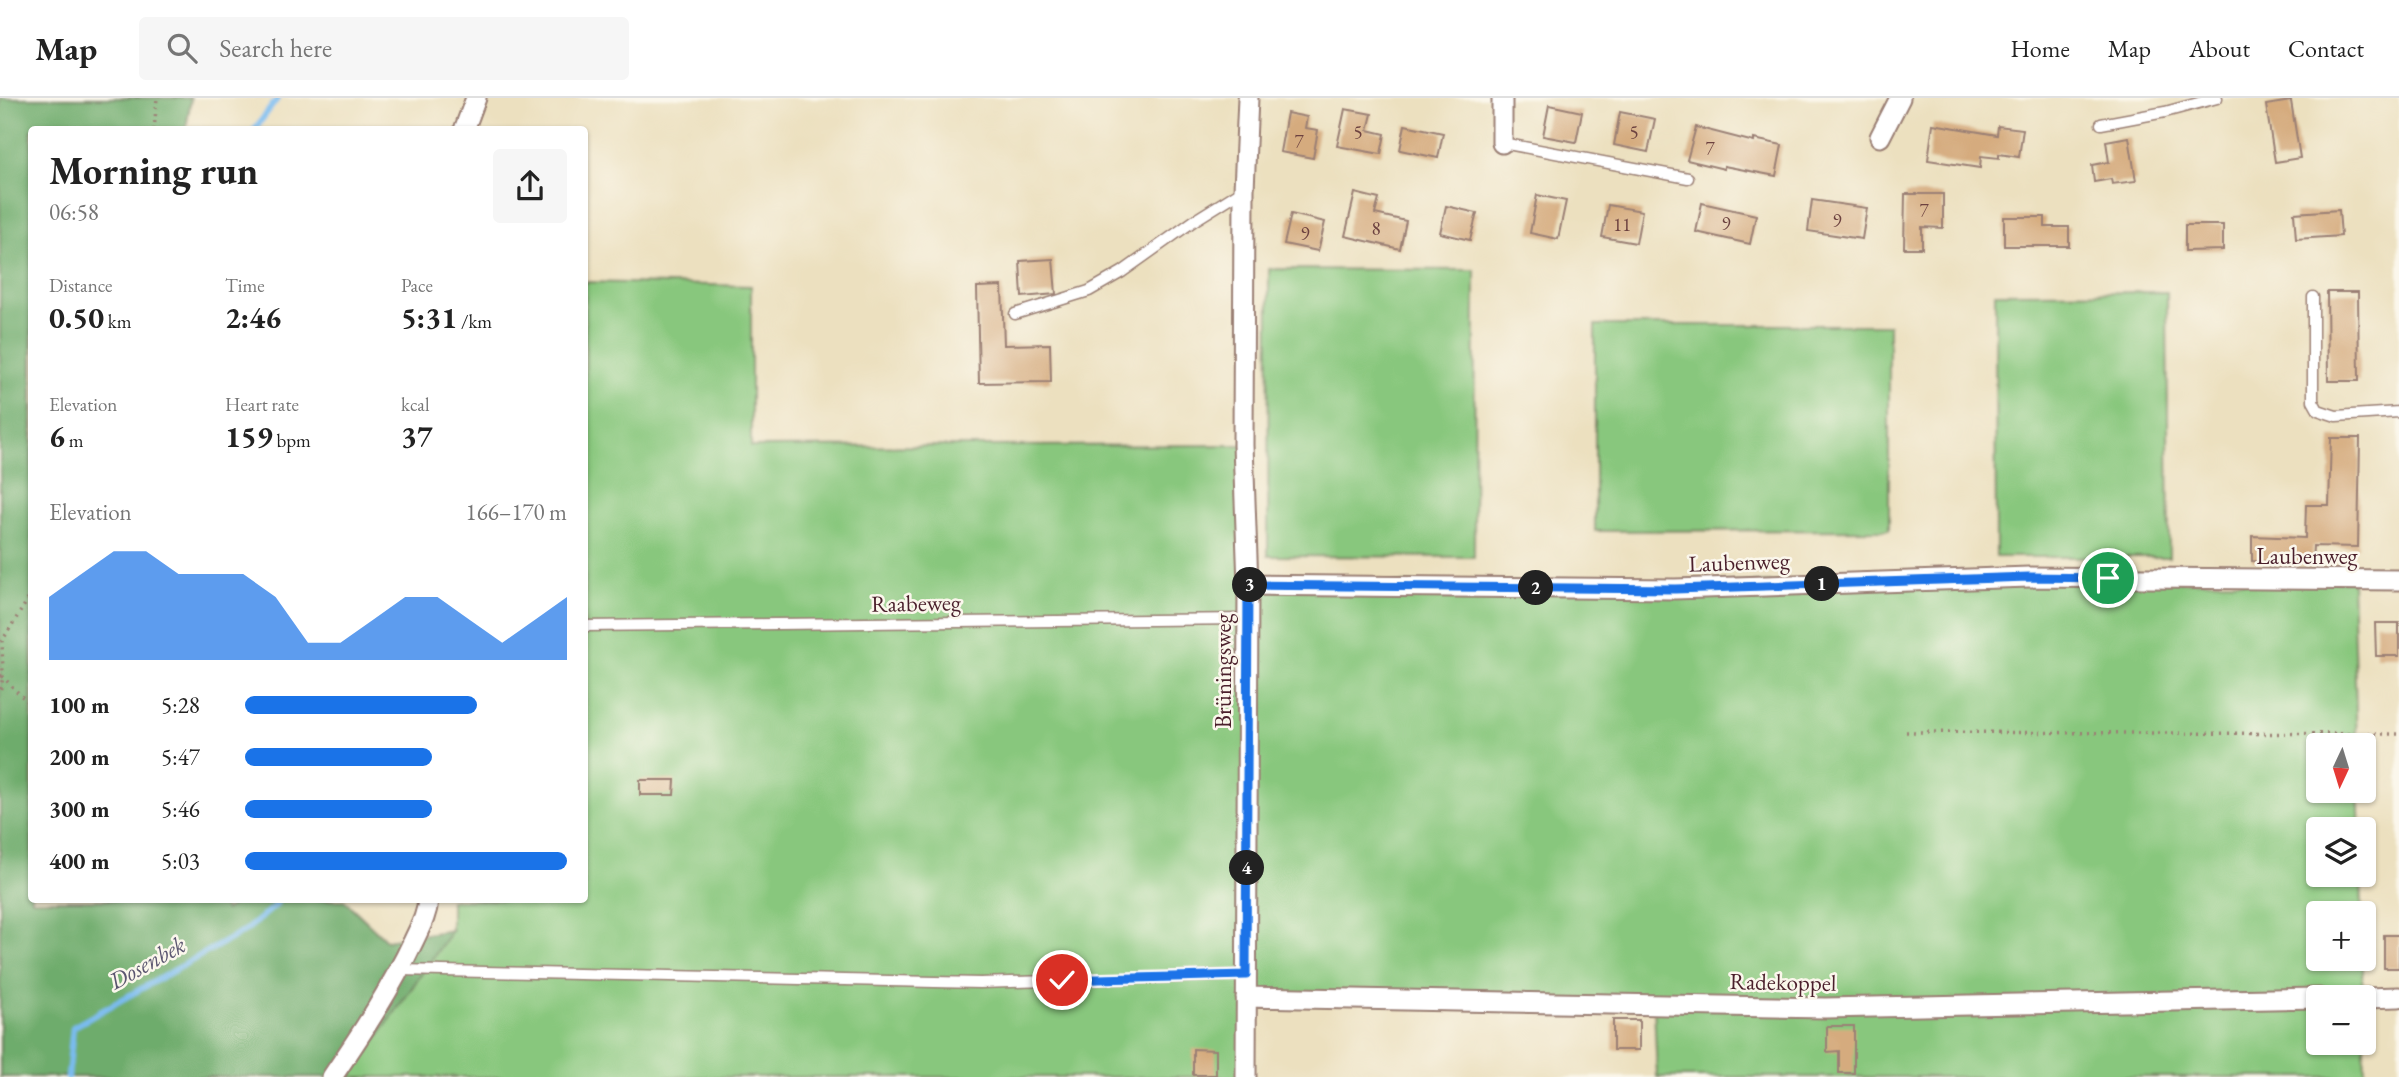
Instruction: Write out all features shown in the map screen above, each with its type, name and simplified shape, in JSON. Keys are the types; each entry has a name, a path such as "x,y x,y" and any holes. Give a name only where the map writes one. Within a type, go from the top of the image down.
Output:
{"street":[{"path":"466,126 476,98"},
{"name":"Brüningsweg","path":"1246,1077 1248,585 1243,445 1244,190 1248,98"},
{"path":"1502,98 1502,143"},
{"path":"1880,137 1900,98"},
{"name":"Laubenweg","path":"1248,585 1675,589 2029,577 2399,580"},
{"path":"332,1077 400,970 427,911 428,903"},
{"name":"Radekoppel","path":"1246,997 1825,1008 2306,998"},
{"path":"2376,998 2399,997"}],"lane":[{"path":"2101,124 2165,112 2217,98"},
{"path":"1502,143 1688,178"},
{"path":"1015,314 1089,291 1244,190"},
{"path":"2313,297 2313,401 2318,410 2336,416 2399,412"},
{"name":"Raabeweg","path":"588,626 1248,619"},
{"path":"400,970 979,983 1246,975"}],"path":[{"path":"154,126 157,98"},
{"path":"0,692 2,641 28,599"},
{"path":"1,676 28,703"},
{"path":"1906,732 2399,734"}],"green space":[{"path":"0,98 191,98 186,126 28,126 28,903 222,903 225,910 236,903 347,903 386,940 452,930 350,1077 0,1077"},
{"path":"1269,269 1475,270 1474,557 1268,556"},
{"path":"588,282 751,286 751,447 1243,445 1248,584 2352,581 2357,733 2306,733 2306,803 2359,803 2359,817 2306,817 2306,887 2361,887 2362,901 2306,901 2306,971 2363,971 2363,985 2306,985 2306,1055 2364,1055 2365,1077 1657,1077 1654,1005 1247,997 1246,1077 350,1077 451,930 451,903 588,903"},
{"path":"2167,292 2169,557 1996,557 1995,293"},
{"path":"1595,325 1889,325 1889,530 1595,531"}],"building":[{"path":"2291,101 2300,158 2275,162 2266,105"},
{"path":"1549,105 1582,112 1576,142 1543,136"},
{"path":"1345,109 1372,114 1368,130 1385,134 1381,154 1337,146"},
{"path":"1620,112 1655,119 1648,152 1614,145"},
{"path":"1287,113 1307,117 1305,128 1318,130 1313,158 1280,152"},
{"path":"1933,124 1997,135 1998,126 2023,129 2019,157 1999,154 1999,158 1981,156 1980,168 1928,160"},
{"path":"1405,125 1443,133 1438,158 1400,150"},
{"path":"1696,127 1754,142 1754,139 1782,145 1776,176 1724,166 1724,169 1687,160"},
{"path":"2129,137 2136,181 2112,184 2111,179 2094,182 2092,165 2109,162 2106,141"},
{"path":"1355,193 1379,199 1375,214 1406,221 1400,249 1345,236"},
{"path":"1905,194 1943,194 1943,228 1922,227 1922,248 1904,248"},
{"path":"1537,195 1566,201 1558,239 1530,233"},
{"path":"1812,200 1867,208 1862,239 1808,231"},
{"path":"1702,203 1756,215 1750,244 1696,232"},
{"path":"1608,205 1642,211 1636,243 1602,237"},
{"path":"1446,206 1477,213 1470,240 1440,233"},
{"path":"2339,210 2341,236 2296,239 2294,213"},
{"path":"1291,214 1325,222 1318,251 1284,244"},
{"path":"2004,217 2045,217 2045,227 2069,227 2069,246 2004,246"},
{"path":"2185,225 2223,225 2223,250 2185,251"},
{"path":"1053,259 1056,294 1022,297 1020,261"},
{"path":"1002,286 1004,345 1050,344 1051,382 979,383 977,287"},
{"path":"2327,292 2358,292 2359,381 2328,381"},
{"path":"2331,438 2360,438 2358,547 2313,546 2312,563 2252,561 2252,536 2305,538 2306,505 2329,505"},
{"path":"2375,623 2399,623 2399,656 2376,656"},
{"path":"640,780 675,780 674,795 640,795"},
{"path":"2384,935 2399,935 2399,968 2384,968"},
{"path":"1613,1020 1639,1020 1639,1050 1613,1050"},
{"path":"1827,1026 1854,1026 1854,1073 1839,1073 1839,1051 1827,1052"},
{"path":"1193,1049 1216,1050 1216,1075 1193,1075"}],"waterway":[{"name":"Dosenbek","path":"257,126 278,98"},
{"name":"Dosenbek","path":"68,1077 73,1027 246,930 276,903"}],"route":[{"path":"1062,980 1246,975 1248,585 1675,589 2029,577 2108,578"}]}
